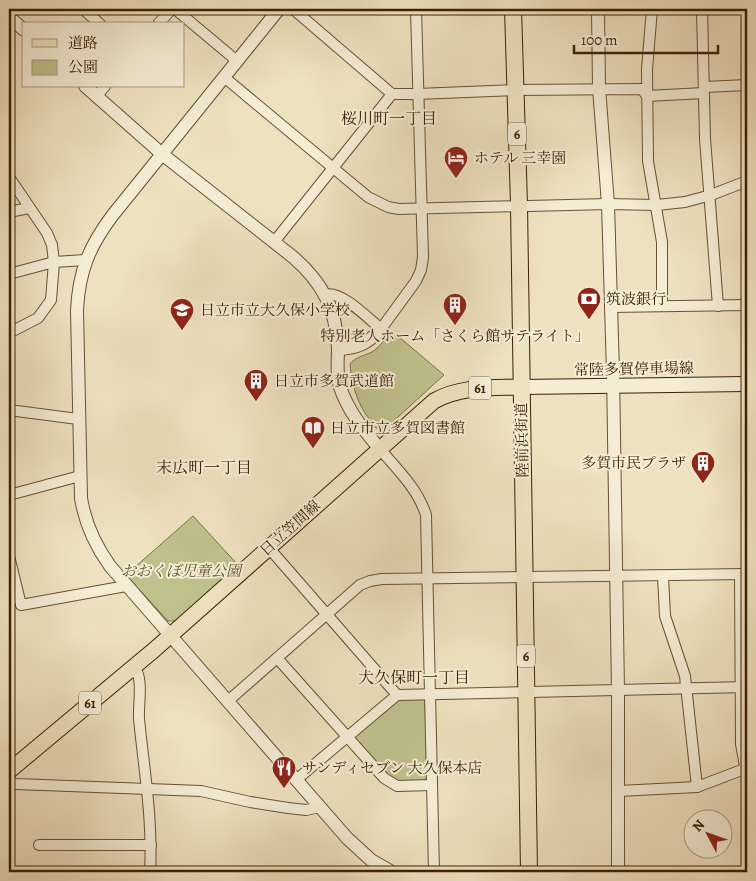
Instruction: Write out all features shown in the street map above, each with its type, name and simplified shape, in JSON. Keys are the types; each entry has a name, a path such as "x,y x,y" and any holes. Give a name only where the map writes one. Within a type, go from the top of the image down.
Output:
{"highway":[{"name":"陸前浜街道","path":"514,9 519,206 529,872"}],"main road":[{"name":"常陸多賀停車場線","path":"521,387 747,384"},
{"name":"日立笠間線","path":"9,771 170,635 423,409 446,394 472,388 521,387"}],"street":[{"path":"83,9 98,22"},
{"path":"160,22 172,9"},
{"path":"175,9 237,61"},
{"path":"279,9 99,234 85,260 79,281 78,296 78,420 81,498 84,518 91,535 110,566 126,586 360,851 392,872"},
{"path":"293,9 392,94 599,88 642,89 647,96"},
{"path":"338,349 355,348 369,341 381,329 408,293 421,270 423,257 423,208 417,94 416,9"},
{"path":"598,9 599,88 608,204 613,386 618,690 618,872"},
{"path":"652,9 647,96 648,161 662,242 662,306"},
{"path":"702,9 705,140 711,195 718,306"},
{"path":"9,17 22,28"},
{"path":"224,77 368,197 378,203 394,208 608,204 657,205 685,202 711,195 747,180"},
{"path":"647,96 747,85"},
{"path":"87,88 162,154 306,268 326,295 334,318 338,349 337,372 345,399 357,422 416,493 423,505 426,516 428,579 434,872"},
{"path":"96,97 103,88"},
{"path":"274,242 392,94"},
{"path":"9,177 47,233 52,245 54,262 50,300 38,318 9,333"},
{"path":"9,212 29,208"},
{"path":"9,274 54,262 85,260"},
{"path":"326,295 339,296 381,329"},
{"path":"610,307 747,305"},
{"path":"9,410 78,420"},
{"path":"9,495 80,476"},
{"path":"269,548 397,695"},
{"path":"9,556 20,605 126,586"},
{"path":"228,701 360,585 370,580 382,578 428,579 744,574 744,687 741,744 746,771 697,787 619,791"},
{"path":"663,576 665,616 685,676 697,787"},
{"path":"277,658 384,778 398,786 432,785"},
{"path":"134,666 139,673 139,716 148,788 152,845 150,872"},
{"path":"296,780 397,695 744,687"},
{"path":"9,782 16,784 201,791 288,808 306,810 320,807"},
{"path":"39,845 152,845"}],"green space":[{"path":"392,331 444,375 387,427 376,428 357,398 350,364 375,350"},
{"name":"おおくぼ児童公園","path":"193,516 239,566 175,621 168,621 126,575"},
{"path":"421,697 425,701 429,775 422,783 397,781 384,772 355,740 354,735 397,698"}],"place":[{"name":"ホテル 三幸園","path":"456,179"},
{"name":"筑波銀行","path":"589,320"},
{"name":"特別老人ホーム「さくら館サテライト」","path":"455,326"},
{"name":"日立市立大久保小学校","path":"182,331"},
{"name":"日立市多賀武道館","path":"256,402"},
{"name":"日立市立多賀図書館","path":"313,449"},
{"name":"多賀市民プラザ","path":"703,484"},
{"name":"サンディセブン 大久保本店","path":"284,789"}],"district":[{"name":"桜川町一丁目","path":"389,119"},
{"name":"末広町一丁目","path":"204,468"},
{"name":"大久保町一丁目","path":"414,678"}]}
